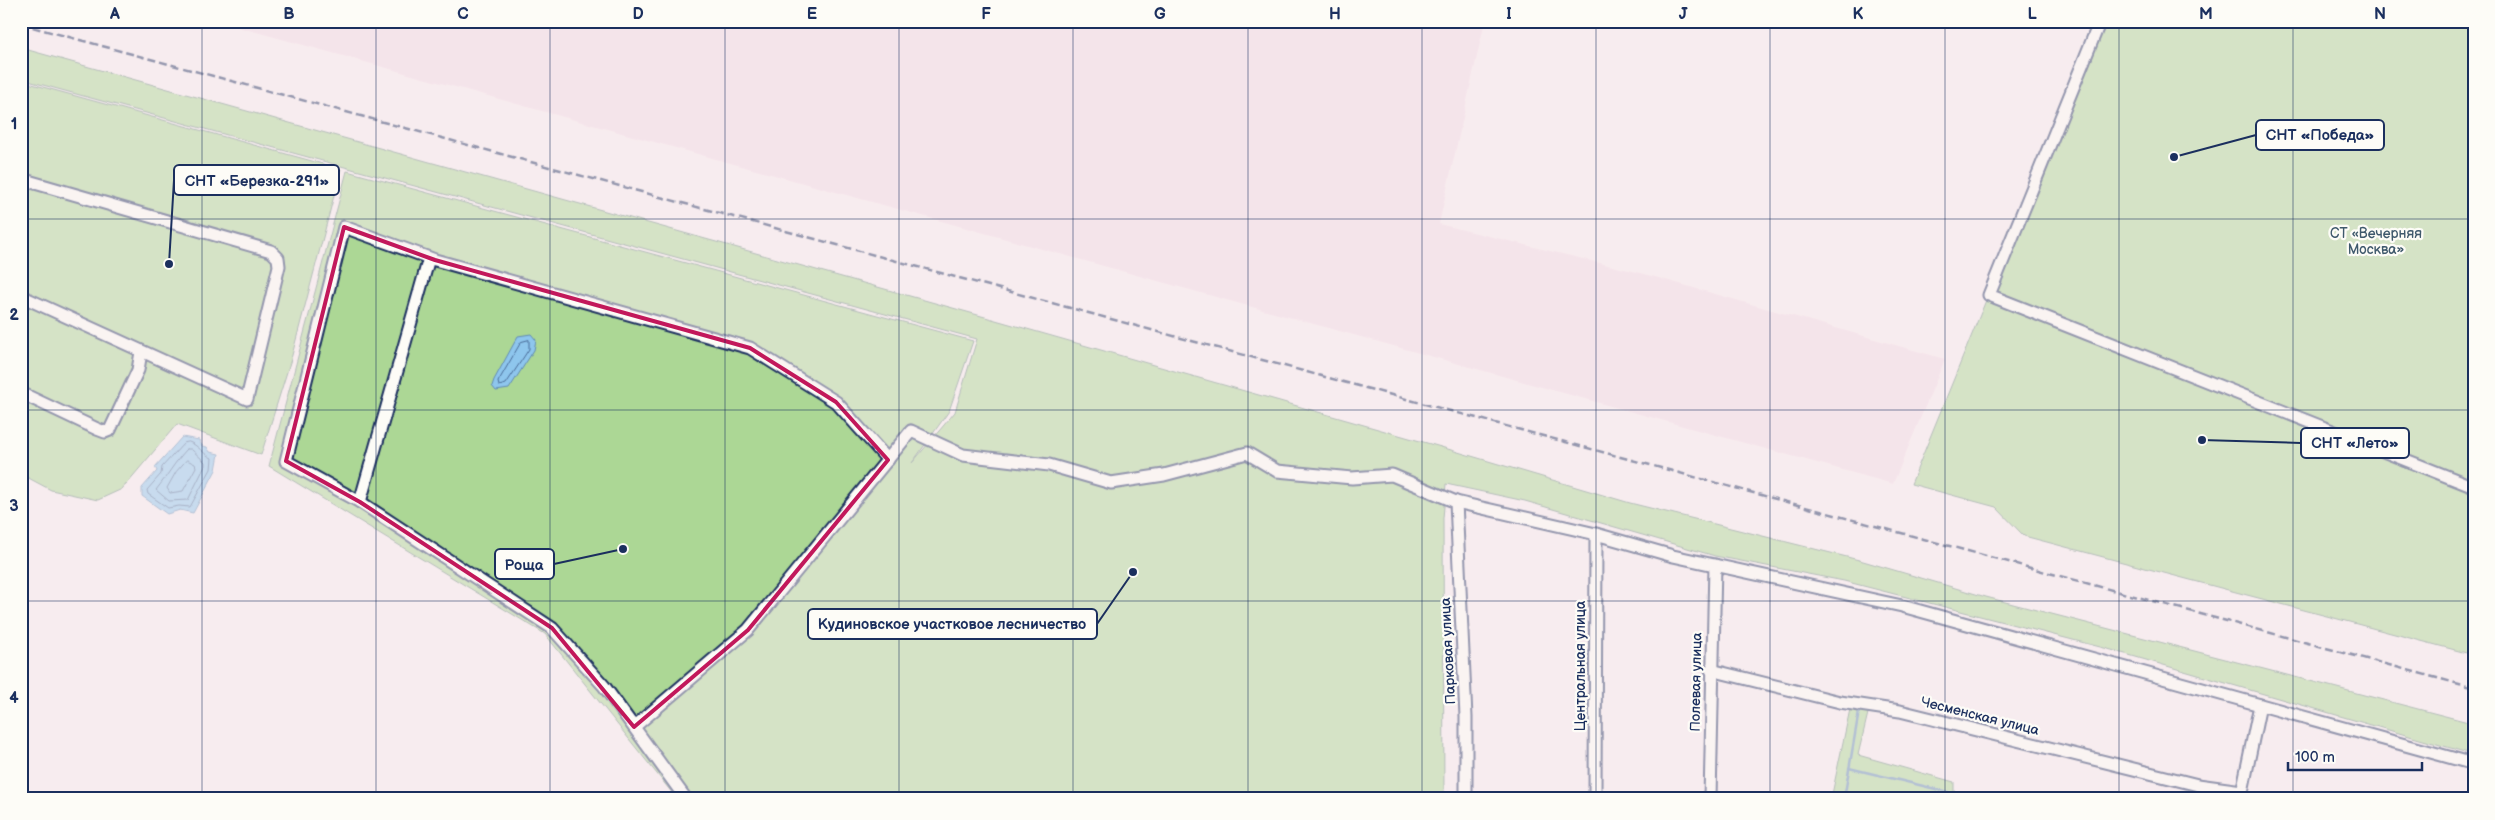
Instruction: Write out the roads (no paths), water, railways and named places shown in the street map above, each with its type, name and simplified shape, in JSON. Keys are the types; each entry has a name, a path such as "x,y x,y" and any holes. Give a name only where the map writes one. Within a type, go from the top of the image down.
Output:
{"street":[{"path":"2100,21 1989,295 2474,487"},
{"path":"21,179 271,251 278,258 279,266 247,399 21,296"},
{"path":"686,799 604,686 552,628 360,502 286,461 344,227 429,258 750,348 836,402 888,460"},
{"path":"360,502 429,258"},
{"path":"21,394 104,432 110,430 138,370 141,352"},
{"path":"634,727 748,630 911,431 963,454 1049,465 1111,483 1164,475 1247,453 1277,471 1352,478 1392,476 1456,502 1596,534 1673,556 1902,606 2474,764"},
{"name":"Парковая улица","path":"1456,502 1466,717 1466,799"},
{"name":"Центральная улица","path":"1595,799 1596,534"},
{"name":"Полевая улица","path":"1710,799 1711,670 1715,565"},
{"name":"Чесменская улица","path":"1711,670 1840,702 1892,710 2241,795"},
{"path":"2241,795 2260,706"}],"water":[{"path":"531,334 536,340 534,350 509,389 496,391 492,386 494,380 518,336"},
{"path":"182,437 199,440 202,446 207,447 210,452 219,454 216,470 193,513 180,510 167,514 142,496 142,488 157,471 155,467"}],"waterway":[{"path":"1844,799 1859,711"},
{"path":"1849,768 1948,792"}],"railway":[{"path":"21,24 2474,688"}],"place":[{"name":"СНТ «Победа»","path":"2174,157"},
{"name":"СНТ «Березка-291»","path":"169,264"},
{"name":"СНТ «Лето»","path":"2202,440"},
{"name":"Роща","path":"623,549"},
{"name":"Кудиновское участковое лесничество","path":"1133,572"}],"park label":[{"name":"СТ «Вечерняя Москва»","path":"2376,242"}]}
